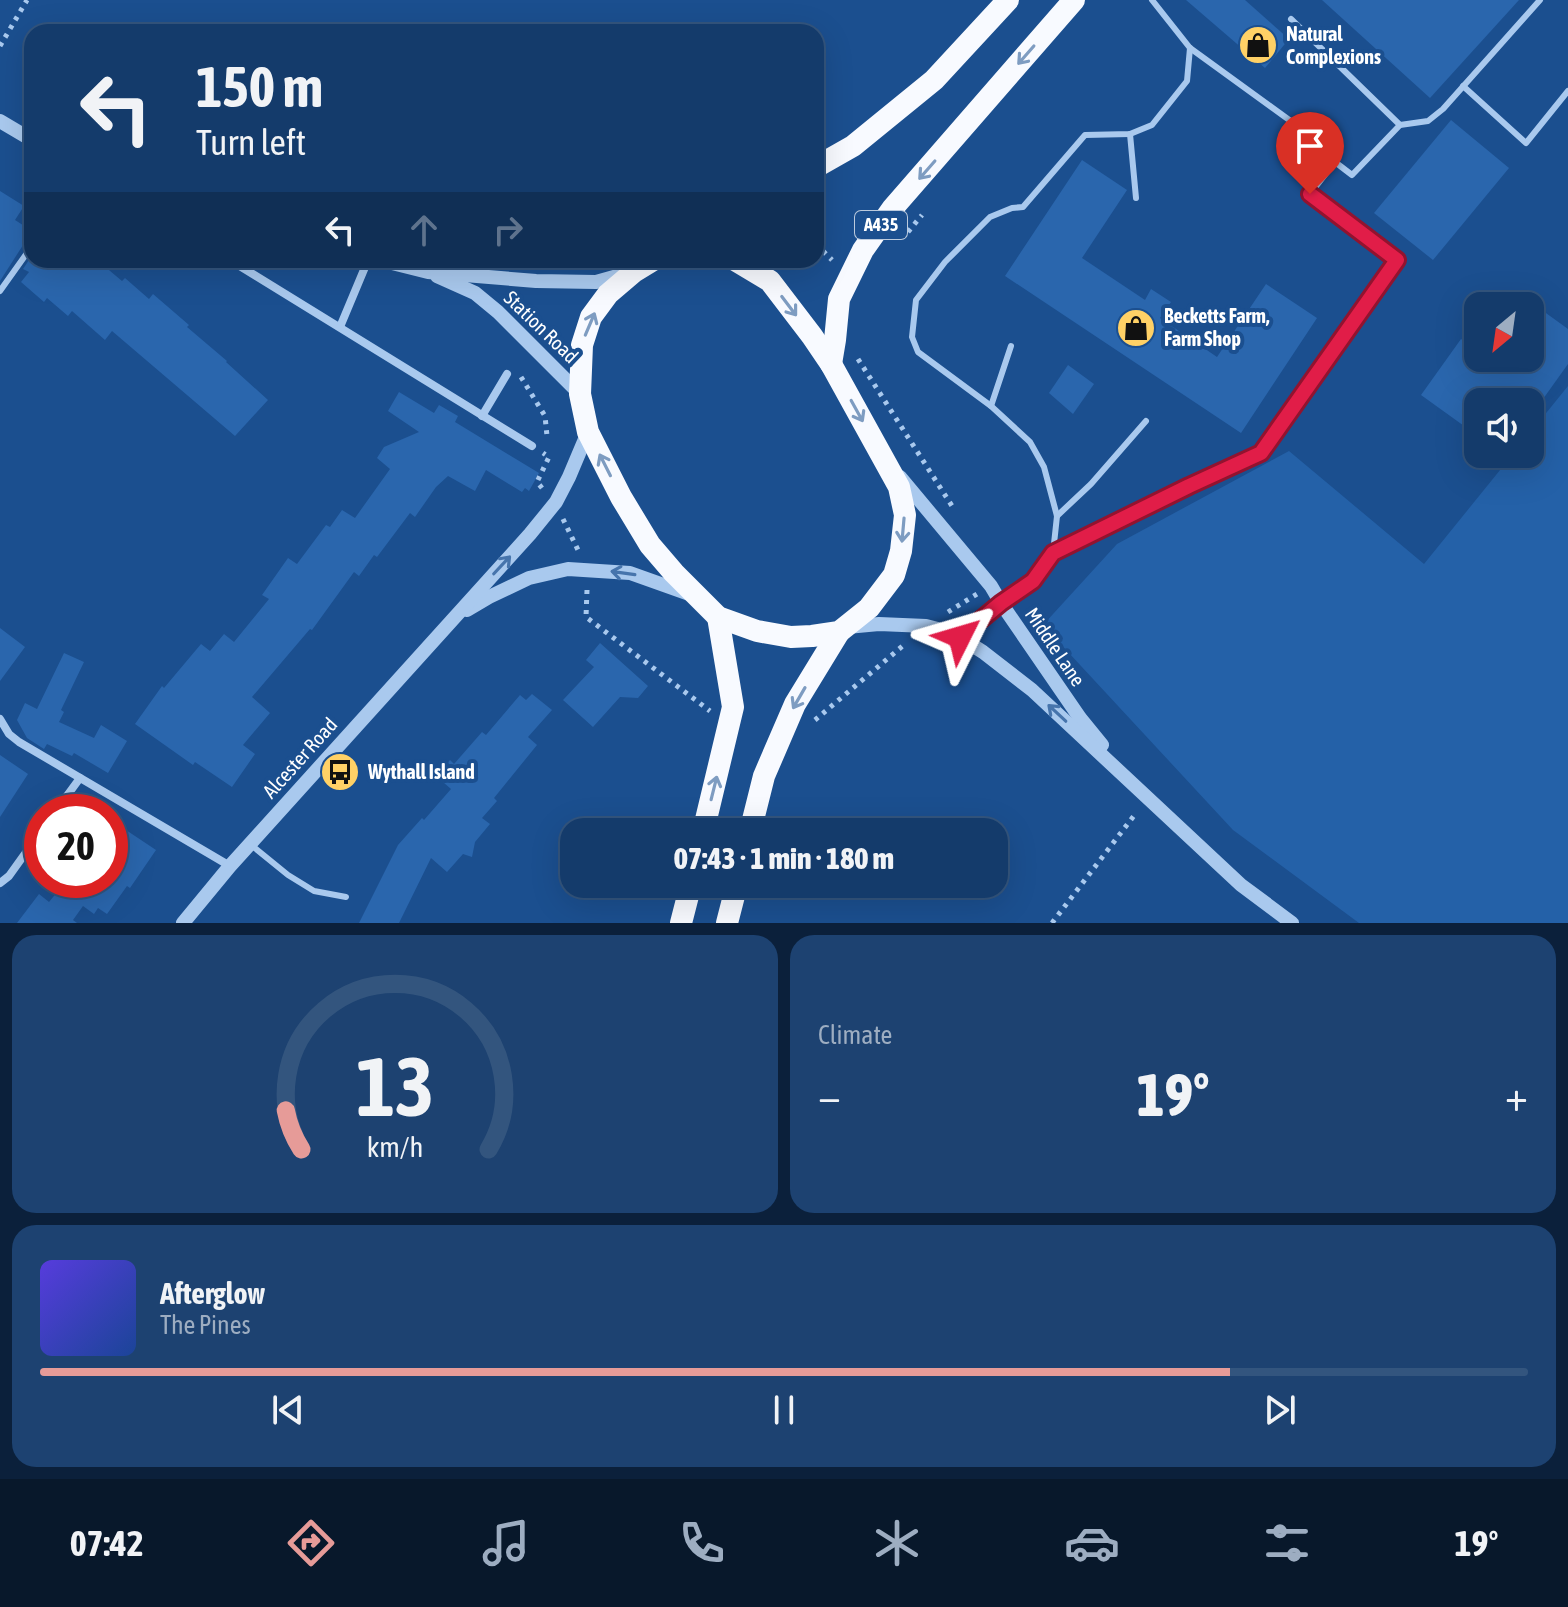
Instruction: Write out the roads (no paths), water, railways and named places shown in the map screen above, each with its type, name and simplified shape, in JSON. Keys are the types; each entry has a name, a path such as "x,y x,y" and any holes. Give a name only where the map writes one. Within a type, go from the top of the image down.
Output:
{"highway":[{"path":"824,162 853,146 934,80 1008,0"},
{"name":"A435","path":"831,364 839,299 863,250 892,209 1074,0"},
{"path":"641,268 608,294 591,317 582,345 580,394 588,432 621,497 650,545 718,617 757,631 791,637 843,630"},
{"path":"748,268 770,281 831,364 899,487 905,515 901,551 894,575 869,608 843,630 795,704 764,776 754,818"},
{"path":"706,818 733,707 718,617"},
{"path":"681,923 687,898"},
{"path":"727,923 733,898"}],"street":[{"path":"0,121 24,135"},
{"path":"243,268 532,446"},
{"path":"340,327 365,268"},
{"name":"Station Road","path":"412,268 428,272 579,283 596,282 638,268"},
{"name":"Station Road","path":"428,272 475,293 580,394"},
{"path":"482,416 507,374"},
{"name":"Alcester Road","path":"183,923 230,866 530,534 556,502 588,432"},
{"name":"Middle Lane","path":"883,457 991,586 1080,718 1135,785"},
{"name":"Alcester Road","path":"449,622 489,597 529,578 568,569 630,573 697,596"},
{"name":"Middle Lane","path":"843,630 879,624 926,626 953,633 983,652 1032,690 1241,885 1292,923"},
{"path":"0,719 9,734 19,742 230,866"},
{"path":"68,794 80,778"},
{"path":"0,883 24,855"}],"lane":[{"path":"1152,0 1190,48 1325,146 1335,162 1352,175 1400,125 1428,121 1443,109 1540,0"},
{"path":"1291,19 1400,125"},
{"path":"1053,553 1057,516 1044,467 1030,442 991,406 918,352 912,337 916,300 945,262 990,217 1023,207 1085,135 1130,134 1152,125 1187,81 1190,48"},
{"path":"1463,86 1526,143 1568,91"},
{"path":"1130,134 1136,198"},
{"path":"960,637 1033,581 1053,553 1261,453 1397,260 1310,194 1335,162"},
{"path":"0,291 24,257"},
{"path":"991,406 1011,346"},
{"path":"1057,516 1091,484 1146,421"},
{"path":"250,844 288,875 314,891 346,897"}],"place":[{"name":"Natural Complexions","path":"1258,45"},
{"name":"Becketts Farm, Farm Shop","path":"1136,328"},
{"name":"Wythall Island","path":"340,772"}]}
